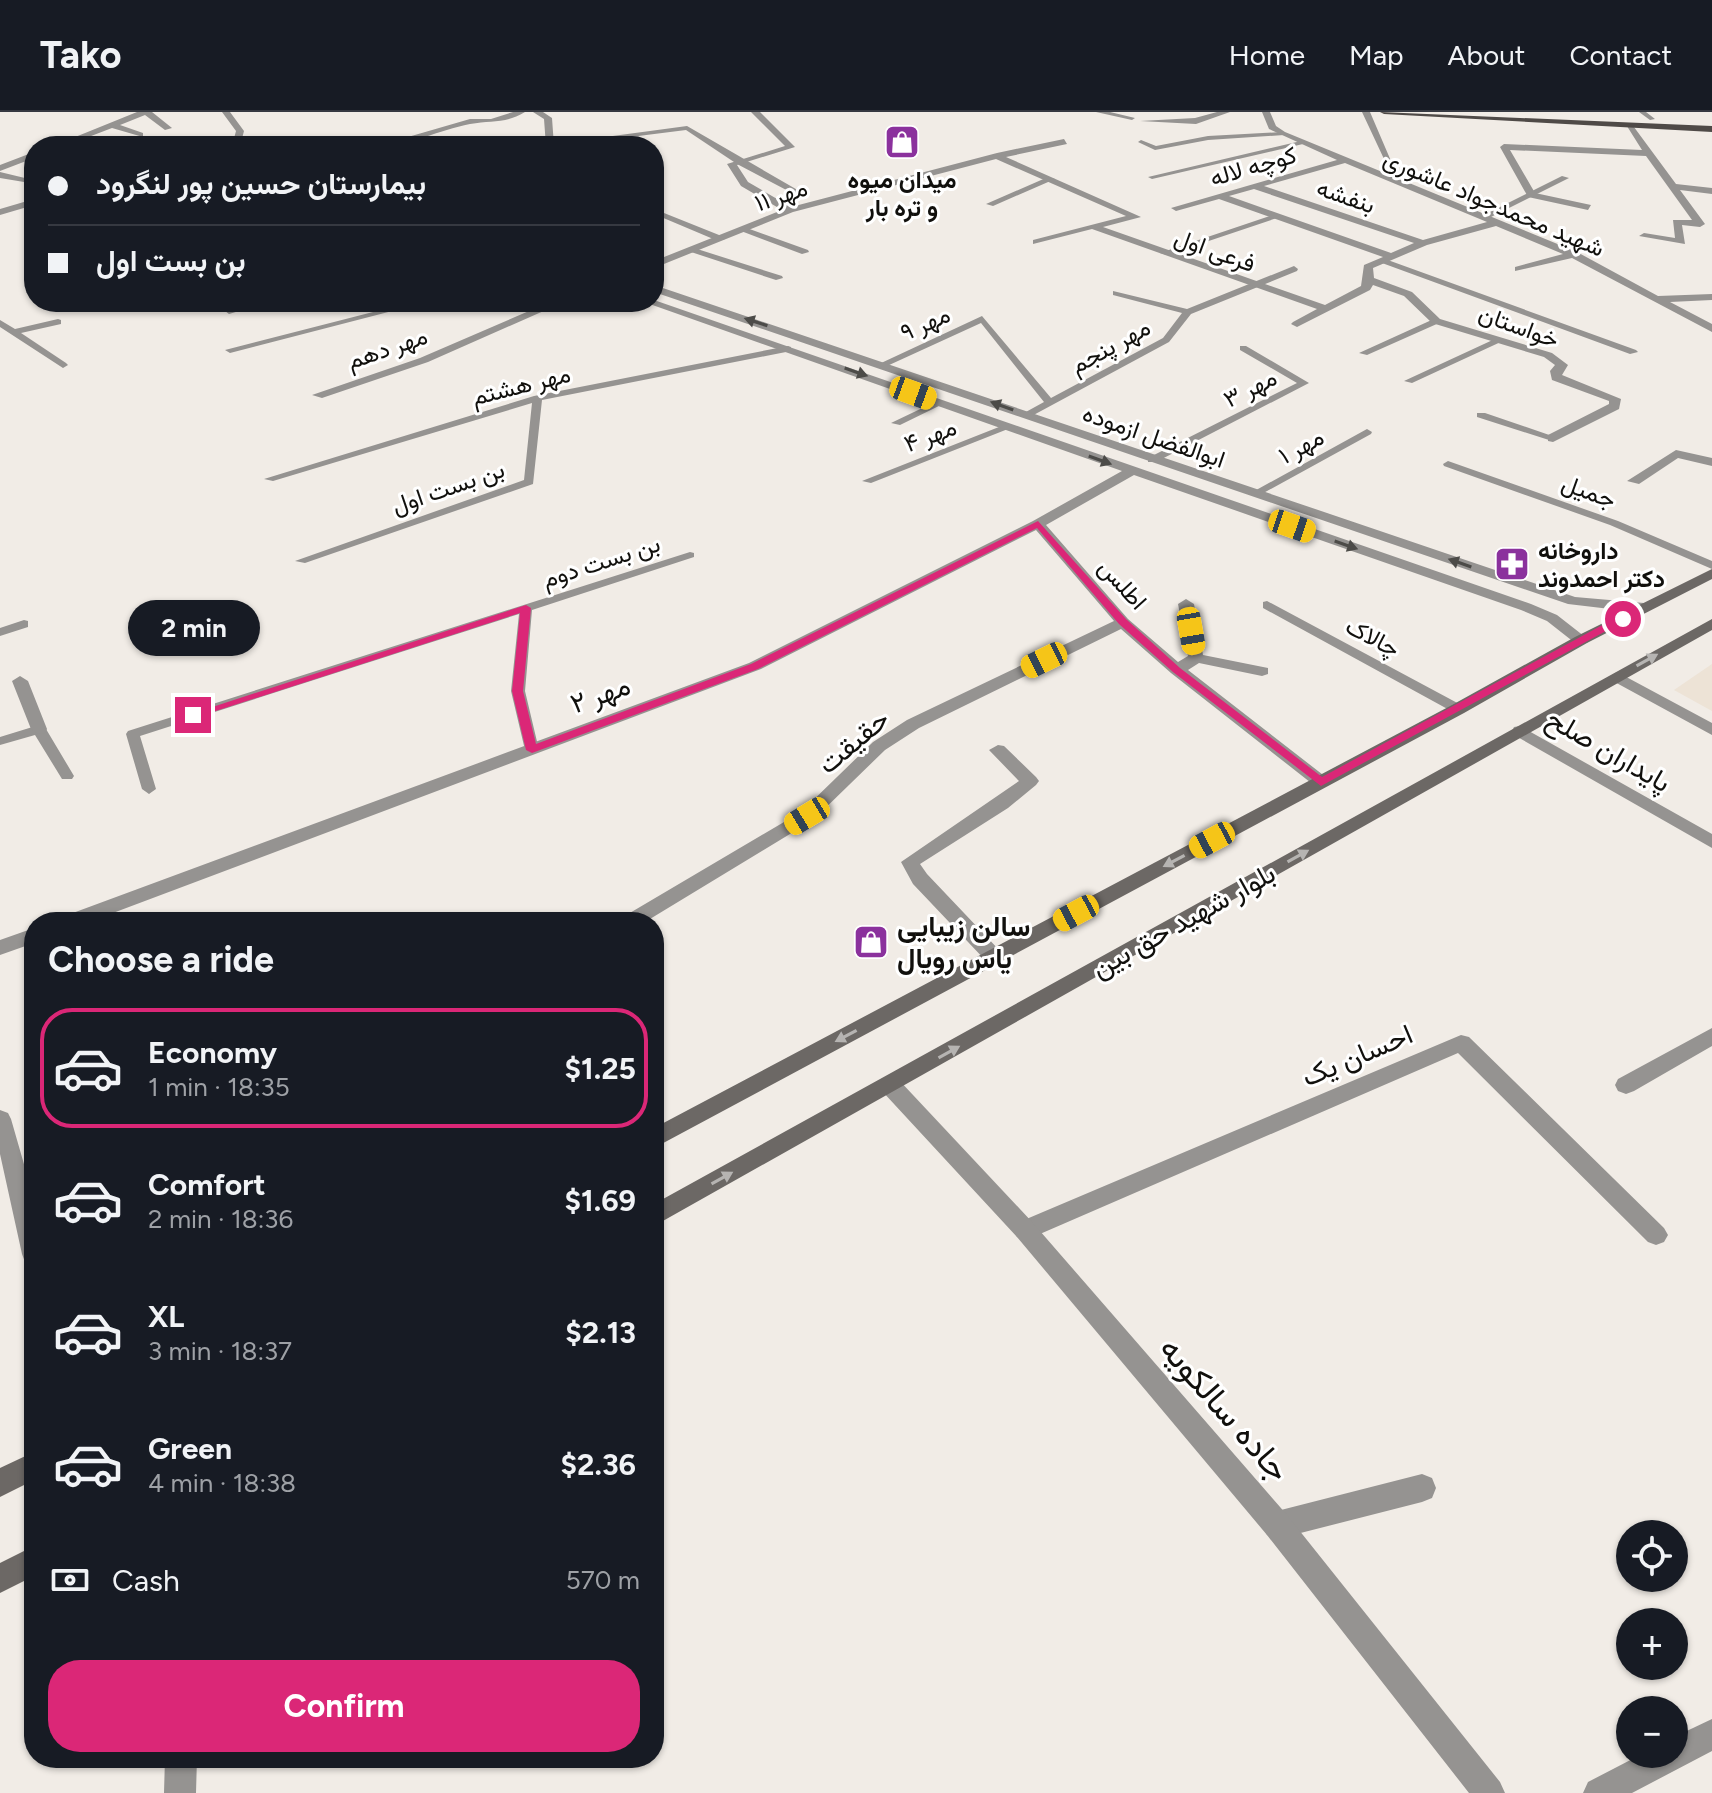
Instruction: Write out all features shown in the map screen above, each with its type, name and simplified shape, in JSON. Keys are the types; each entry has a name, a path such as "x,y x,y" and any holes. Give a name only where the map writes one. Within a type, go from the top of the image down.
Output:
{"main road":[{"path":"1384,112 1712,129"},
{"path":"1514,112 1712,122"},
{"name":"بلوار شهید حق بین","path":"664,1134 1458,709 1581,640 1712,573"},
{"name":"بلوار شهید حق بین","path":"664,1210 1712,624"},
{"path":"0,1483 24,1470"},
{"path":"0,1579 24,1566"}],"street":[{"path":"66,130 82,136 113,125 129,114 146,112 168,128"},
{"path":"226,112 240,131 239,136"},
{"path":"418,136 473,121 492,122 521,112"},
{"path":"537,112 548,118 549,136"},
{"path":"755,112 791,147 732,164 744,184 790,210"},
{"path":"1144,121 1196,121 1226,112"},
{"name":"شهید محمدجواد عاشوری","path":"1266,112 1272,127 1282,134 1573,254 1712,329"},
{"path":"1366,112 1388,159"},
{"path":"113,125 140,135"},
{"path":"1628,125 1700,224 1676,222 1681,242 1644,236"},
{"name":"مهر ۱۱","path":"664,261 790,210 997,156 1064,142"},
{"path":"1588,207 1531,195 1505,146 1649,153"},
{"path":"997,156 1136,217 1037,242"},
{"path":"0,168 22,160"},
{"name":"کوچه لاله","path":"1176,208 1342,161"},
{"path":"0,175 24,179"},
{"name":"بنفشه","path":"1255,186 1423,243"},
{"path":"1675,187 1712,191"},
{"path":"1223,197 1389,259"},
{"path":"0,212 24,205"},
{"path":"0,222 24,215"},
{"path":"1297,324 1366,288 1368,267 1423,243 1499,222"},
{"name":"فرعی اول","path":"1092,226 1326,309"},
{"path":"1519,269 1573,254"},
{"name":"خواستان","path":"1369,280 1408,294 1436,321 1548,355 1562,365 1556,371 1556,377 1615,399 1615,406 1553,438"},
{"name":"ابوالفضل ازموده","path":"664,291 1573,601 1644,608"},
{"path":"1657,299 1712,297"},
{"name":"ابوالفضل ازموده","path":"664,307 1526,607 1552,618 1581,640"},
{"name":"مهر دهم","path":"318,395 424,360 536,312"},
{"path":"1634,481 1676,454 1712,462"},
{"name":"مهر ۲","path":"96,912 755,666 1038,524 1131,471"},
{"name":"اطلس","path":"1038,524 1123,622 1177,670 1321,782"},
{"name":"اطلس","path":"1186,604 1196,658"},
{"name":"حقیقت","path":"647,912 807,816 879,746 913,724 1123,622"},
{"path":"1177,670 1196,658 1262,671"},
{"path":"1617,677 1712,730"},
{"path":"20,681 39,729"},
{"name":"پایداران صلح","path":"1520,731 1712,842"},
{"path":"994,957 920,879 910,862 941,839 1013,797 1030,781 998,750"},
{"path":"0,948 24,939"},
{"path":"1626,1085 1712,1036"},
{"name":"احسان یک","path":"1025,1230 1461,1043 1656,1235"},
{"name":"جاده سالکویه","path":"890,1085 1025,1230 1277,1525 1489,1793"},
{"path":"0,1119 24,1207"},
{"path":"1277,1525 1422,1488"},
{"path":"1688,1747 1712,1734"},
{"path":"180,1793 181,1768"},
{"path":"1599,1793 1647,1768"}],"lane":[{"path":"1099,112 1132,118"},
{"path":"1642,112 1652,119"},
{"path":"626,136 687,128 740,162 797,192"},
{"path":"1141,142 1155,148 1208,138 1282,134"},
{"path":"1152,177 1301,143"},
{"path":"1486,216 1565,178"},
{"path":"990,204 1051,179"},
{"path":"664,215 721,239"},
{"path":"1164,253 1279,216"},
{"path":"744,229 805,252"},
{"path":"694,250 779,278"},
{"path":"1389,259 1633,352"},
{"name":"مهر پنجم","path":"1028,415 1166,340 1188,312 1294,269"},
{"path":"1452,285 1468,277"},
{"path":"1116,293 1188,312"},
{"path":"230,350 383,312"},
{"name":"مهر ۹","path":"884,364 982,319 1050,403"},
{"path":"1364,353 1436,321"},
{"path":"16,331 58,322"},
{"path":"0,323 63,365"},
{"path":"1409,381 1500,340"},
{"name":"مهر ۳","path":"1152,460 1304,383 1243,348"},
{"name":"مهر هشتم","path":"269,479 537,398 788,349"},
{"name":"بن بست اول","path":"301,561 529,482 537,398"},
{"path":"896,423 940,403"},
{"path":"1481,415 1553,438"},
{"name":"مهر ۴","path":"867,481 1008,427"},
{"name":"مهر ۱","path":"1254,494 1367,432"},
{"name":"جمیل","path":"1448,464 1614,523 1712,565"},
{"name":"بن بست دوم","path":"526,608 690,555"},
{"name":"چالاک","path":"1267,605 1458,709"},
{"path":"149,789 133,734 526,608 518,691 532,750"},
{"path":"0,632 24,624"},
{"path":"0,741 39,729 67,776"}],"shaded area":[{"path":"1712,664 1712,711 1674,690"}],"place":[{"name":"میدان میوه و تره بار","path":"902,142"},
{"name":"داروخانه دکتر احمدوند","path":"1512,564"},
{"name":"سالن زیبایی یاس رویال","path":"871,942"}],"route":[{"path":"193,715 526,608 518,691 532,750 755,666 1038,524 1123,622 1177,670 1321,782 1623,619"}]}
